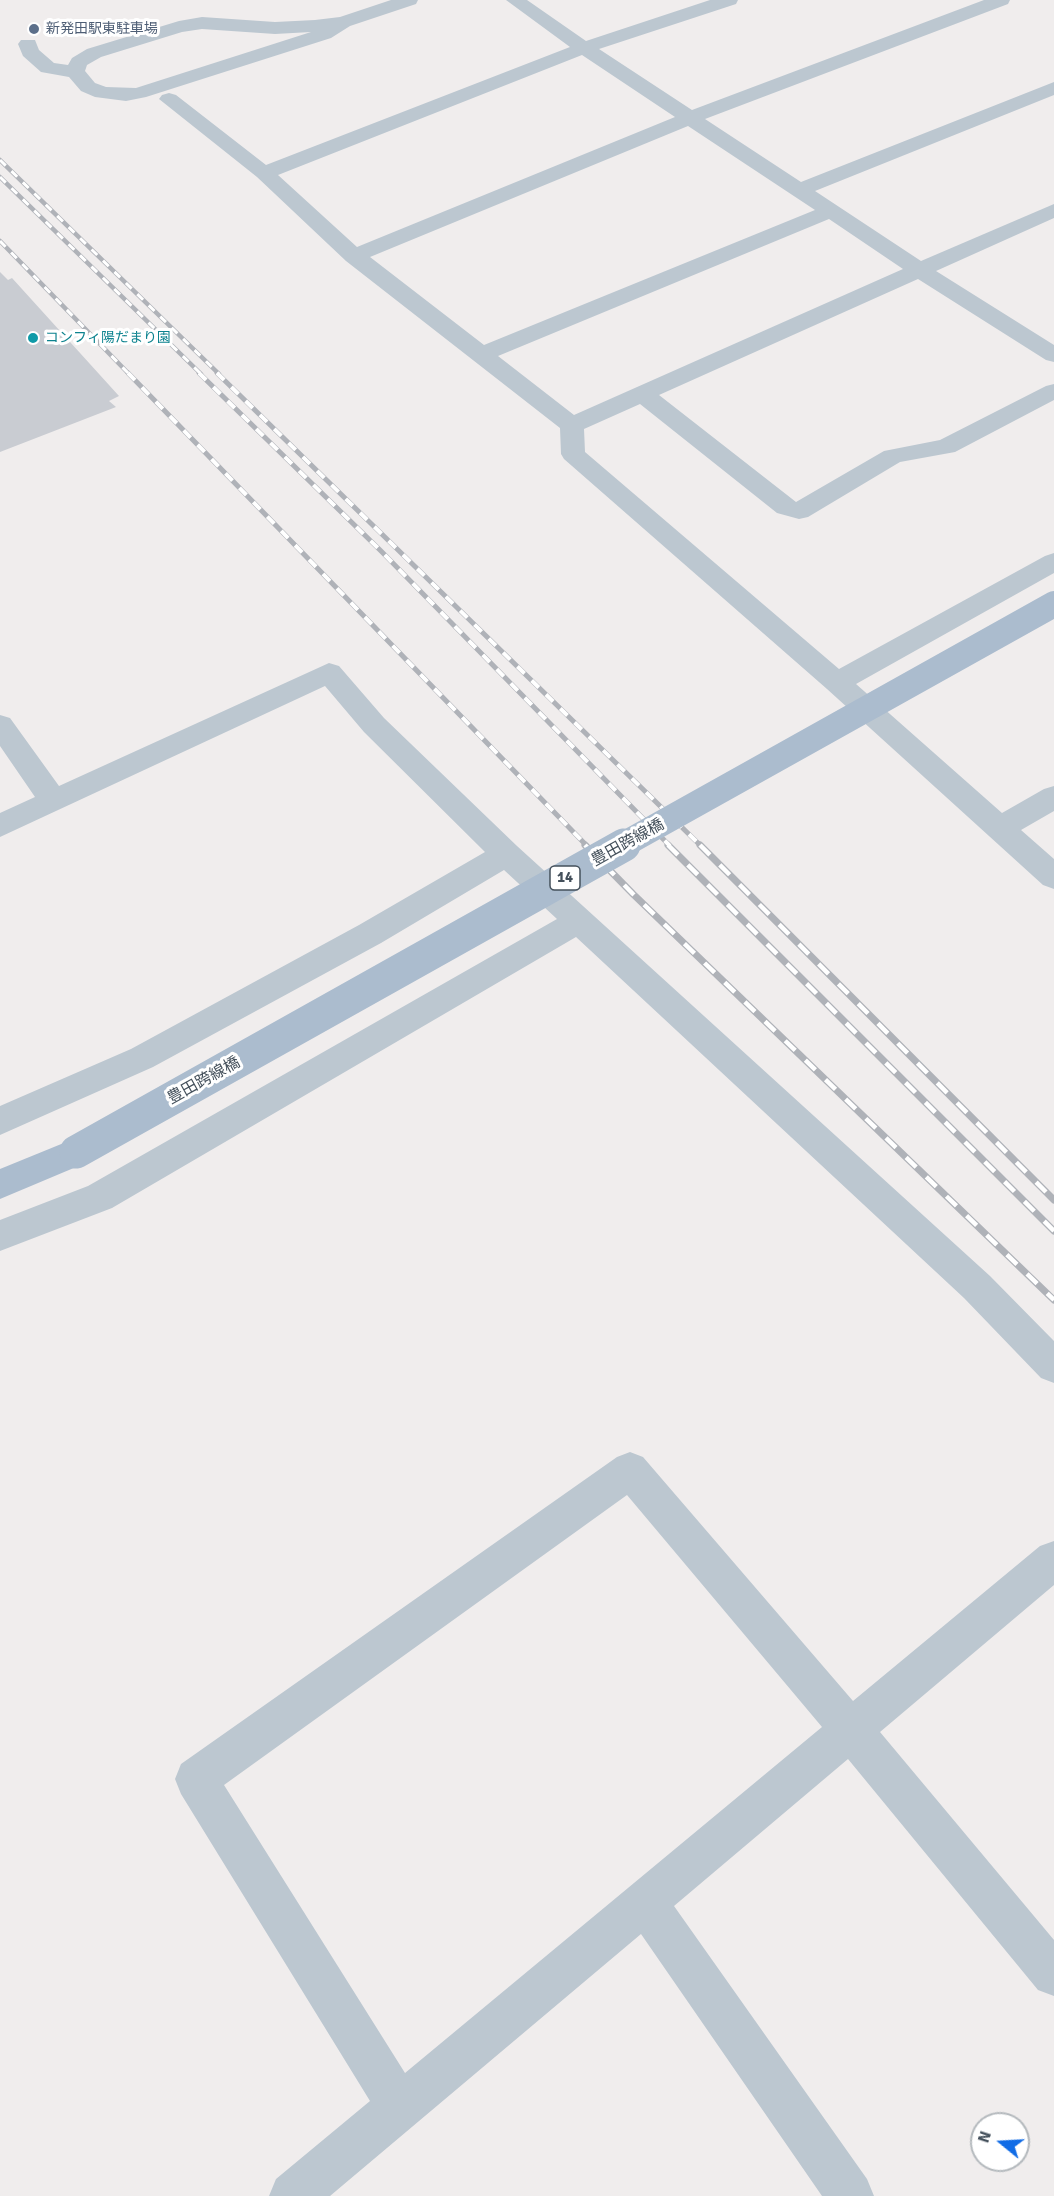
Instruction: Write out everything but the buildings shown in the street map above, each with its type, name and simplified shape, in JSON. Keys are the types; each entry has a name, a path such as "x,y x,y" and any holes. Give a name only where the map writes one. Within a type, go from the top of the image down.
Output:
{"main road":[{"name":"豊田跨線橋","path":"0,1184 76,1152 1054,604"}],"street":[{"path":"343,22 324,34 126,95 93,90 76,68 94,53 179,27 201,23 288,28 343,22 409,0"},
{"path":"515,0 920,270 1054,355"},
{"path":"264,172 584,48 729,0"},
{"path":"354,256 690,118 1000,0"},
{"path":"233,61 246,50 252,39 249,33 240,27"},
{"path":"149,36 195,74"},
{"path":"799,190 1054,88"},
{"path":"169,99 264,172 354,256 572,425"},
{"path":"572,425 1054,210"},
{"path":"481,355 831,211"},
{"path":"643,394 786,507 799,511 893,456 946,447 1054,391"},
{"path":"572,425 573,454 837,682 1054,877"},
{"path":"837,682 1054,562"},
{"path":"0,826 329,673 374,725 506,854 977,1287 1054,1366"},
{"path":"0,725 53,800"},
{"path":"999,829 1054,797"},
{"path":"0,1120 142,1058 370,934 506,854"},
{"path":"0,1236 100,1197 580,920"},
{"path":"400,2107 196,1779 630,1470 1054,1974"},
{"path":"293,2196 1054,1560"},
{"path":"645,1902 850,2196"}],"railway":[{"path":"0,160 219,374"},
{"path":"0,177 201,374"},
{"path":"0,241 129,374"},
{"path":"128,373 587,846"},
{"path":"199,373 381,551 670,846"},
{"path":"217,373 701,846"},
{"path":"585,845 1054,1300"},
{"path":"668,845 1054,1231"},
{"path":"701,846 1054,1200"}],"place":[{"name":"新発田駅東駐車場","path":"34,29"},
{"name":"コンフィ陽だまり園","path":"33,338"}]}
